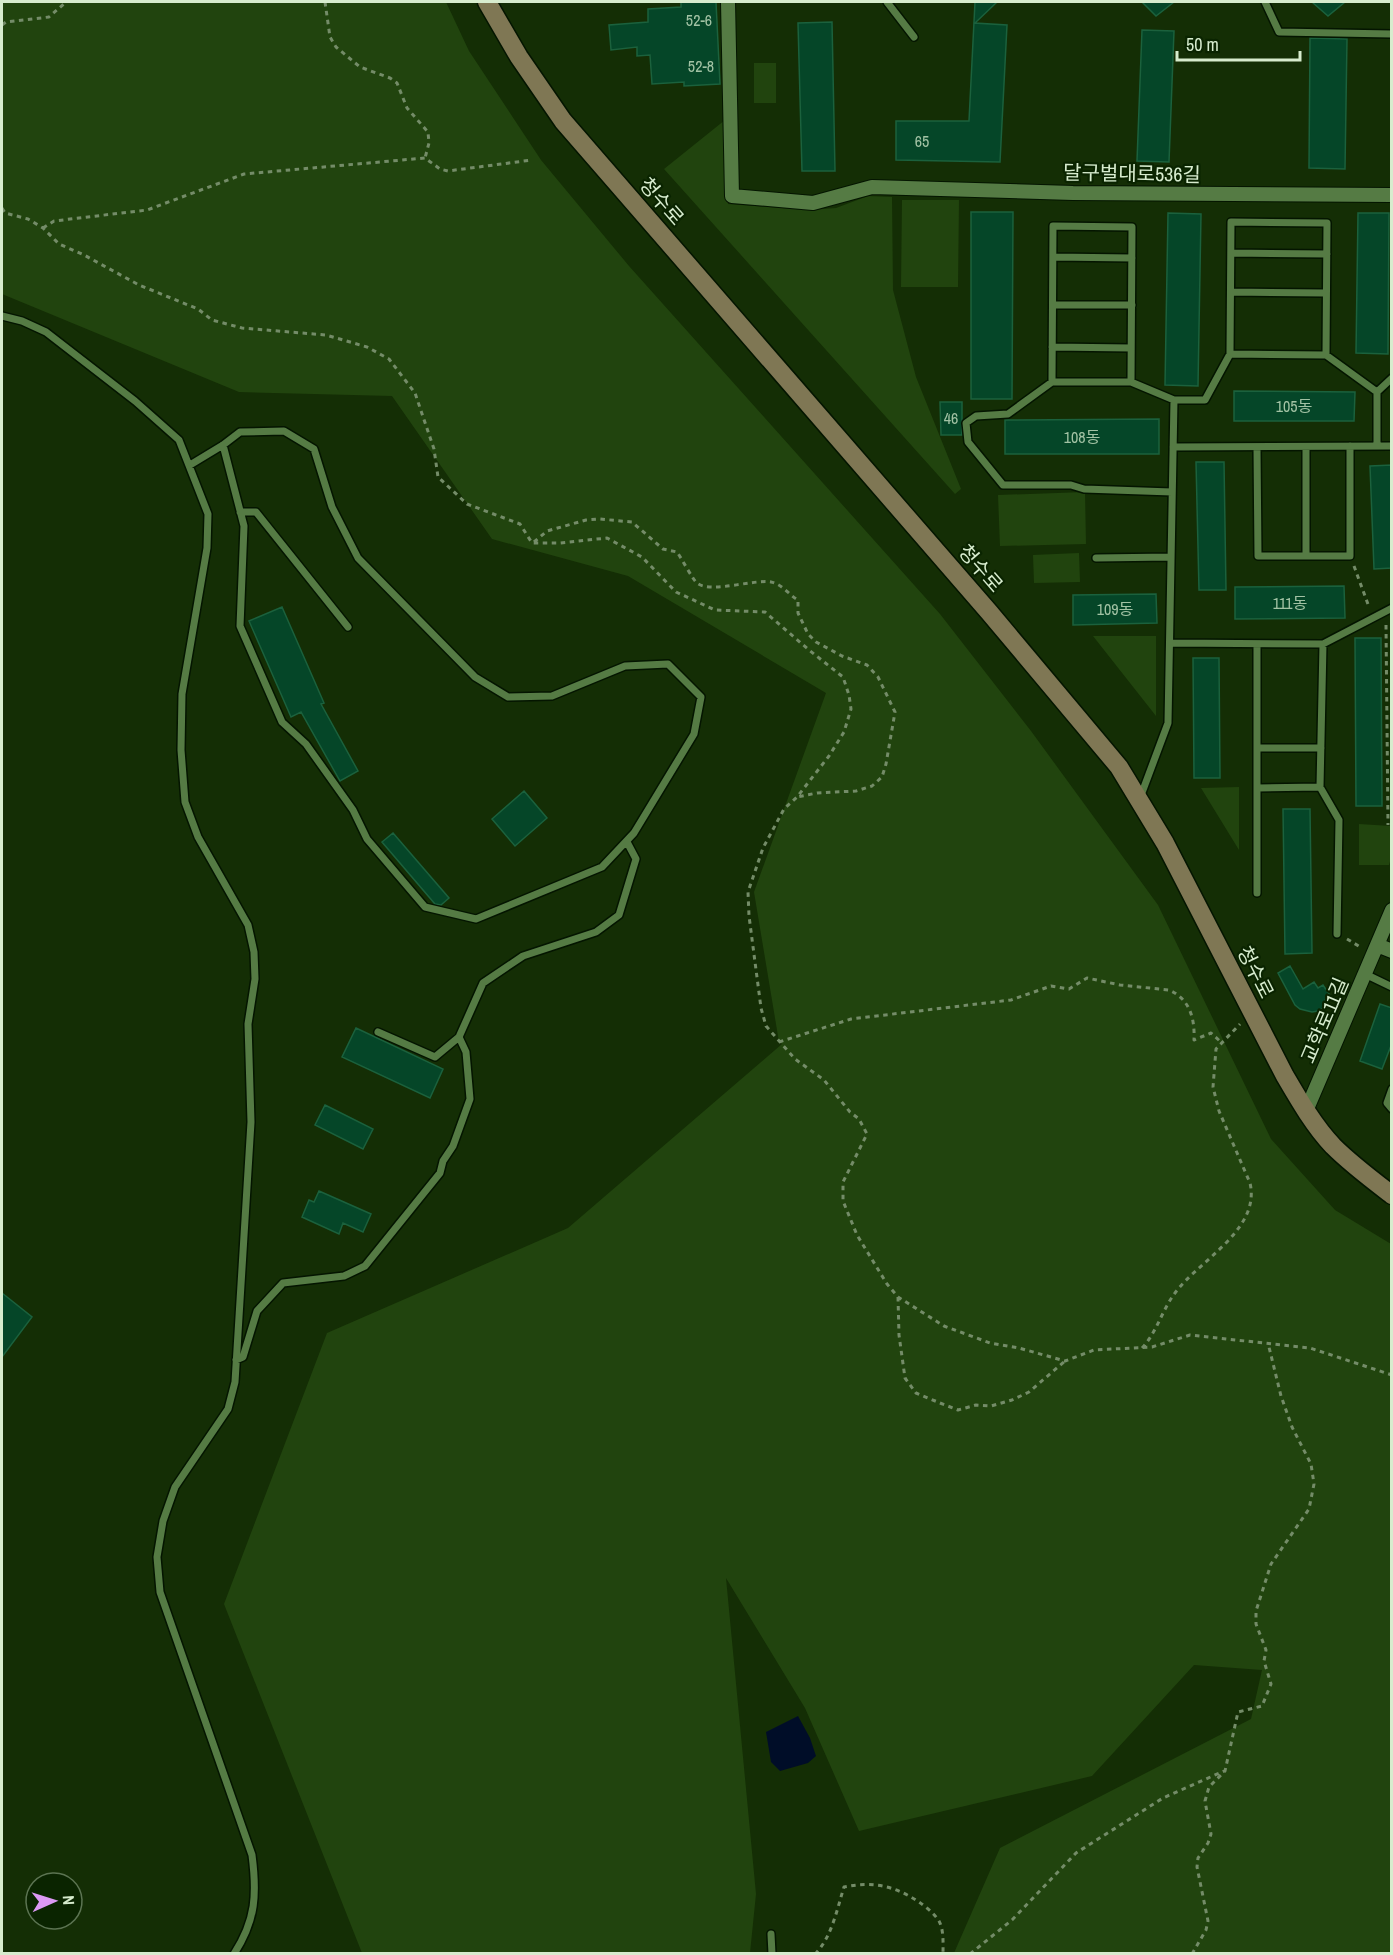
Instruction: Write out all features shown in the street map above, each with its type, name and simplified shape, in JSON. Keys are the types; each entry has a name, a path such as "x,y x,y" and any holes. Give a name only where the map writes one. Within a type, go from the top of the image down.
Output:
{"main road":[{"name":"청수로","path":"488,2 519,57 563,122 989,612 1119,767 1165,843 1284,1076 1306,1111 1332,1145 1392,1195"}],"street":[{"name":"달구벌대로536길","path":"728,2 732,196 813,203 872,187 1073,193 1392,195"},
{"name":"교학로11길","path":"1306,1111 1365,974 1370,947 1392,910"},
{"path":"1370,947 1392,951"}],"lane":[{"path":"887,2 914,37"},
{"path":"1265,2 1279,32 1392,34"},
{"path":"1172,492 1084,489 1071,485 1003,485 969,442 966,423 976,416 1008,414 1052,382 1131,382 1174,400 1205,400 1230,354 1231,222 1327,223 1326,355"},
{"path":"1052,382 1053,226 1132,227 1131,382"},
{"path":"1231,253 1327,254"},
{"path":"1053,257 1132,258"},
{"path":"1231,292 1326,293"},
{"path":"1053,305 1132,305"},
{"path":"2,316 22,321 46,332 135,401 179,440 208,514 207,548 182,694 181,750 185,802 198,837 248,926 255,979 248,1024 250,1122 235,1382 228,1409 175,1487 163,1521 157,1557 159,1592 252,1855 256,1885 253,1916 242,1942 234,1953"},
{"path":"1052,347 1131,348"},
{"path":"1230,354 1326,355 1377,392"},
{"path":"1377,446 1377,392 1392,378"},
{"path":"1139,801 1168,723 1174,400"},
{"path":"190,465 240,432 284,431 314,449 332,507 358,558 475,677 508,697 552,696 625,666 668,664 701,697 694,734 634,833 602,867 476,919 425,907 367,839 353,810 306,744 282,722 240,626 243,526 223,445"},
{"path":"1257,447 1257,556 1350,556 1350,446"},
{"path":"1173,447 1392,446"},
{"path":"1306,447 1306,556"},
{"path":"240,512 256,512 348,627"},
{"path":"1096,558 1171,557"},
{"path":"1170,643 1323,644 1389,609"},
{"path":"1257,644 1257,893"},
{"path":"1323,644 1320,787 1339,820 1337,934"},
{"path":"1258,748 1321,748"},
{"path":"1258,788 1320,787"},
{"path":"378,1032 435,1057 459,1037 483,982 523,956 596,932 619,915 636,859 627,842"},
{"path":"1365,974 1392,987"},
{"path":"236,1360 243,1357 257,1311 283,1283 344,1276 365,1266 440,1173 442,1161 453,1146 470,1099 466,1052 459,1037"},
{"path":"1392,1089 1387,1103 1392,1109"},
{"path":"771,1934 772,1953"}],"path":[{"path":"2,25 6,22 33,21 49,17 66,2"},
{"path":"325,2 330,37 336,47 360,67 398,83 407,108 428,132 429,143 425,158"},
{"path":"43,228 54,221 147,210 244,174 425,158 440,169 448,171 532,160"},
{"path":"2,208 5,213 28,219 43,228 59,244 139,285 198,309 212,320 242,328 326,335 367,347 389,359 415,393 434,449 438,477 467,504 520,524 532,543"},
{"path":"532,543 547,531 586,520 632,522 663,549 677,552 696,583 707,588 770,581 779,584 798,600 798,614 808,634 816,642 842,656 867,665 878,677 895,712 882,777 872,786 856,791 817,793 797,797"},
{"path":"532,543 560,543 607,538 642,557 676,592 716,610 765,612 843,677 851,709 844,732 829,756 797,797 784,809 763,848 748,892 761,1008 766,1026 795,1059 825,1080 850,1112 859,1119 867,1134 843,1182 843,1200 857,1235 881,1275 898,1297 944,1326 990,1343 1019,1348 1065,1361"},
{"path":"1350,556 1373,617"},
{"path":"1388,825 1389,609"},
{"path":"1337,934 1370,947"},
{"path":"779,1042 851,1019 1011,1000 1052,986 1069,989 1087,978 1175,992 1192,1013 1195,1022 1194,1040 1211,1033 1222,1043"},
{"path":"1142,1348 1150,1339 1176,1291 1230,1239 1251,1202 1250,1183 1214,1094 1216,1049 1251,1012"},
{"path":"898,1297 899,1335 905,1378 916,1393 958,1410 976,1404 991,1406 1012,1400 1029,1392 1065,1361 1094,1350 1152,1347 1190,1335 1310,1348 1392,1375"},
{"path":"1192,1953 1209,1921 1197,1867 1198,1858 1211,1834 1205,1801 1209,1787 1226,1771 1238,1712 1262,1706 1271,1684 1264,1661 1266,1650 1256,1624 1256,1611 1271,1564 1309,1509 1314,1484 1311,1464 1292,1427 1281,1396 1268,1343"},
{"path":"970,1953 1012,1920 1076,1853 1163,1798 1226,1771"},
{"path":"815,1953 821,1947 832,1924 844,1887 860,1884 887,1885 904,1892 929,1909 939,1922 943,1953"}],"green space":[{"path":"2,2 446,2 469,51 541,160 629,266 940,614 1031,731 1158,905 1271,1139 1335,1210 1391,1244 1391,1953 954,1953 1000,1848 1251,1719 1262,1670 1194,1665 1092,1776 859,1831 805,1708 726,1578 756,1894 750,1953 362,1953 224,1604 327,1333 568,1228 782,1044 779,1042 754,892 826,693 628,576 492,539 392,396 239,392 2,294"},
{"path":"754,63 776,63 776,103 754,103"},
{"path":"725,120 728,204 809,210 836,208 868,196 892,197 893,290 916,377 961,489 955,494 664,169"},
{"path":"902,200 959,200 958,287 901,287"},
{"path":"1085,492 1086,544 1000,546 998,495"},
{"path":"1079,553 1080,582 1034,583 1033,555"},
{"path":"1093,636 1156,636 1156,716"},
{"path":"1239,787 1239,850 1201,788"},
{"path":"1359,824 1391,826 1389,865 1359,865"}],"water":[{"path":"798,1716 810,1738 816,1756 808,1763 780,1771 771,1762 766,1732"}],"building":[{"path":"681,2 716,2 720,84 684,86 684,82 652,84 650,55 637,56 637,47 611,50 609,25 648,22 648,9 681,7"},
{"path":"975,2 997,2 975,23 1007,25 1000,162 896,160 896,121 969,121"},
{"path":"1142,2 1174,2 1156,16"},
{"path":"1312,2 1345,2 1328,16"},
{"path":"832,22 835,171 802,171 798,23"},
{"path":"1142,30 1174,31 1169,162 1137,161"},
{"path":"1310,38 1347,39 1345,169 1309,168"},
{"path":"971,212 1013,212 1012,399 971,399"},
{"path":"1168,213 1201,214 1198,386 1165,385"},
{"path":"1358,213 1389,213 1388,354 1356,353"},
{"path":"1234,391 1355,392 1354,421 1234,421"},
{"path":"940,402 962,402 962,435 941,435"},
{"path":"1159,419 1159,454 1005,454 1005,420"},
{"path":"1196,462 1224,462 1226,590 1199,590"},
{"path":"1392,465 1392,568 1374,569 1370,466"},
{"path":"1344,586 1345,618 1235,619 1235,587"},
{"path":"1156,594 1157,623 1073,625 1073,595"},
{"path":"282,607 324,703 321,704 358,771 340,781 301,712 291,717 249,621"},
{"path":"1355,638 1381,638 1382,806 1356,806"},
{"path":"1193,658 1219,658 1220,778 1194,778"},
{"path":"524,791 547,818 515,846 492,819"},
{"path":"1283,809 1310,809 1312,953 1285,954"},
{"path":"393,833 449,898 441,905 435,904 382,842"},
{"path":"1290,966 1303,989 1314,982 1318,988 1323,985 1331,997 1325,1000 1328,1004 1312,1012 1295,1005 1278,973"},
{"path":"1380,1004 1392,1008 1392,1043 1382,1069 1360,1061"},
{"path":"356,1028 443,1069 430,1098 342,1057"},
{"path":"325,1105 373,1129 363,1149 315,1125"},
{"path":"319,1191 371,1214 363,1232 343,1223 339,1234 302,1217 309,1200 314,1202"},
{"path":"2,1293 32,1317 2,1357"}]}
